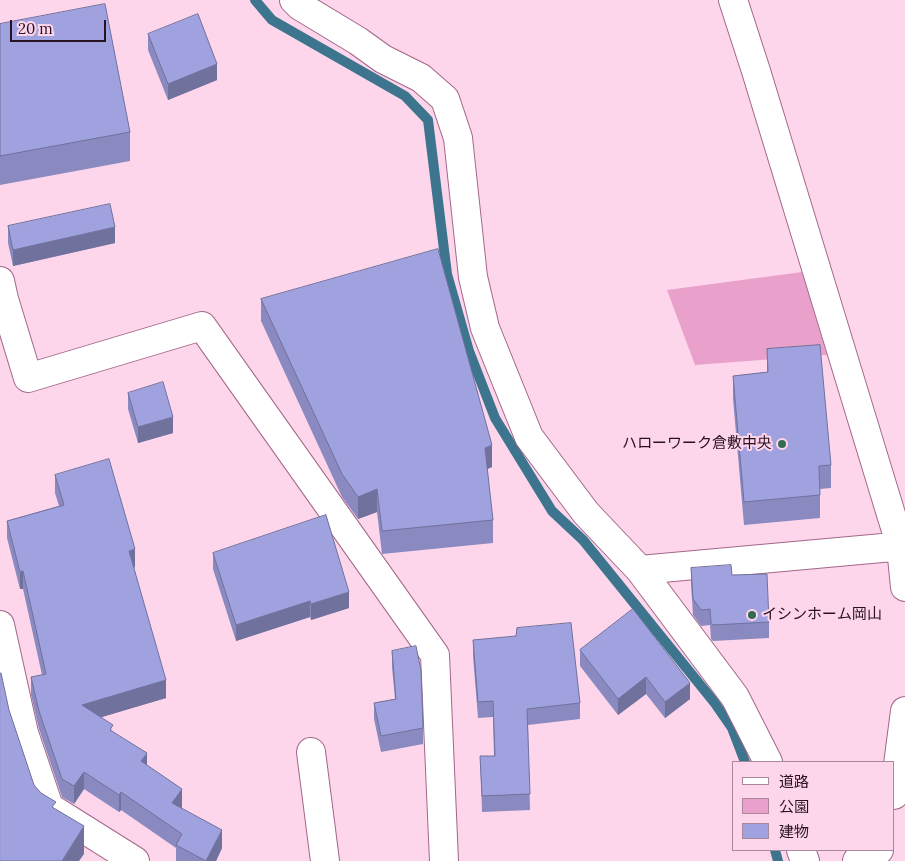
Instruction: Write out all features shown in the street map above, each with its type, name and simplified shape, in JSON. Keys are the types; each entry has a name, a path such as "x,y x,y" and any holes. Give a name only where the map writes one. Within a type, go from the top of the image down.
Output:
{"street":[{"path":"294,0 300,6 358,41 383,59 421,78 445,99 458,138 473,277 485,328 529,437 586,513 640,570 735,697 767,761"},
{"path":"732,0 756,71 903,546 905,586"},
{"path":"1,293 28,378 202,326 435,655 444,861"},
{"path":"640,570 903,546"},
{"path":"0,625 24,733 49,807 136,861"},
{"path":"895,787 905,711"},
{"path":"311,752 325,861"},
{"path":"857,861 877,851"}],"green space":[{"path":"802,272 827,355 695,365 667,290"}],"building":[{"path":"105,4 130,132 0,156 0,24"},
{"path":"198,14 217,64 168,84 148,34"},
{"path":"110,204 115,227 13,250 8,226"},
{"path":"438,249 492,445 485,448 493,520 382,531 377,489 358,497 342,474 261,299"},
{"name":"ハローワーク倉敷中央","path":"820,345 831,465 819,466 820,495 744,502 733,376 768,372 767,349"},
{"path":"163,382 173,417 138,427 128,393"},
{"path":"109,459 135,549 129,551 166,680 82,705 113,725 110,730 147,753 141,761 182,789 172,803 222,830 206,861 176,845 182,834 121,792 119,795 84,772 74,786 62,779 39,711 31,677 46,674 23,571 20,572 7,521 64,505 55,475"},
{"path":"326,515 349,592 311,604 310,601 236,625 213,553"},
{"path":"731,565 732,575 767,574 769,622 713,625 711,623 710,609 701,610 693,599 691,568"},
{"path":"633,609 690,683 665,702 646,677 618,699 580,650"},
{"path":"571,623 580,703 527,709 530,794 482,796 480,756 495,756 493,701 478,702 473,640 516,636 517,628"},
{"path":"416,646 421,671 423,728 381,736 374,703 396,699 392,651"},
{"path":"0,673 9,710 34,785 41,793 56,802 52,807 84,826 62,861 0,861"}],"waterway":[{"path":"255,0 272,20 405,96 428,120 447,274 469,351 495,418 552,511 583,540 714,702 732,728 745,761"},
{"path":"775,851 778,861"}],"place":[{"name":"ハローワーク倉敷中央","path":"782,444"},
{"name":"イシンホーム岡山","path":"752,615"}]}
